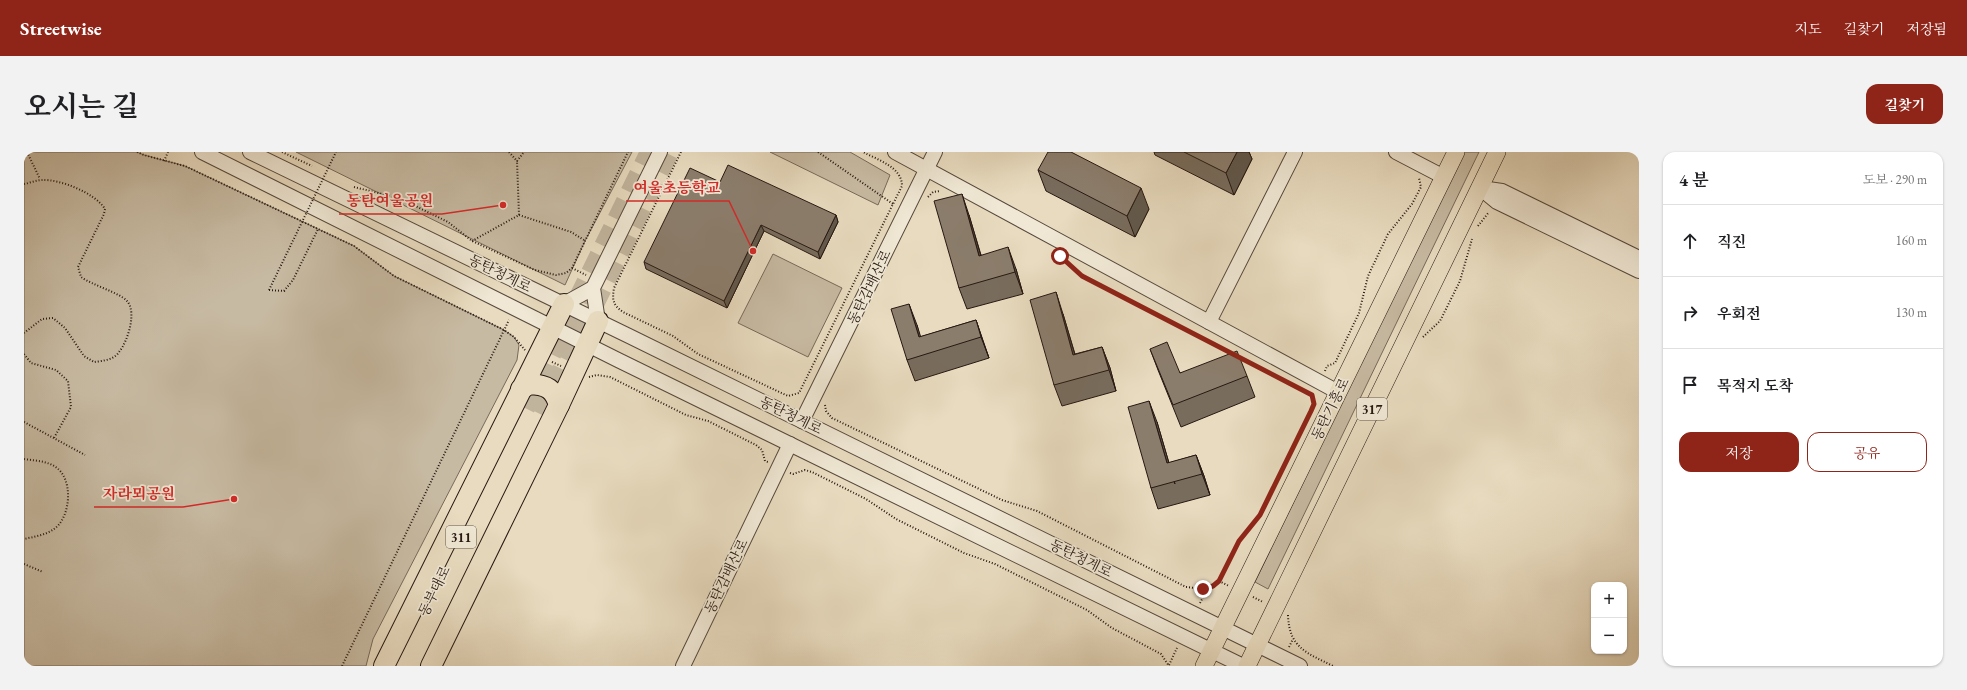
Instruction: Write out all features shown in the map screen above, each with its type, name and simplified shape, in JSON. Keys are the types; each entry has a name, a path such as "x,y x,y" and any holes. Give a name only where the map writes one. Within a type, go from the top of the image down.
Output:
{"highway":[{"path":"384,666 529,404 538,356 564,304"},
{"path":"431,666 559,405 598,321"},
{"path":"529,404 530,384 548,387 554,392 559,405"},
{"name":"동부대로","path":"397,666 529,404"},
{"name":"동부대로","path":"417,666 529,404"}],"main road":[{"name":"동탄기흥로","path":"1204,666 1456,152"},
{"name":"317","path":"1247,666 1497,152"}],"street":[{"name":"동탄청계로","path":"202,152 618,360 1243,666"},
{"name":"동탄청계로","path":"250,152 564,304 1300,666"},
{"path":"598,321 593,288 660,152"},
{"path":"895,152 1338,392"},
{"name":"동탄감배산로","path":"802,421 935,152"},
{"path":"1209,322 1295,152"},
{"path":"1396,152 1444,177"},
{"path":"1480,188 1502,191 1639,258"},
{"path":"1480,188 1497,202 1639,271"},
{"path":"564,304 593,288"},
{"name":"동탄감배산로","path":"683,666 790,444"}],"path":[{"path":"27,152 40,180"},
{"path":"137,152 185,166 354,246 394,276 514,336 524,349 585,378 597,374 604,375 686,415 708,421 756,444 762,450 765,461"},
{"path":"164,160 168,152"},
{"path":"282,152 318,170"},
{"path":"318,229 293,280 284,291 269,290 336,152"},
{"path":"509,152 517,161 519,215"},
{"path":"517,161 524,152"},
{"path":"347,184 399,198 448,222 472,241 535,270 556,276 566,273 572,268 628,152"},
{"path":"681,152 614,288 612,298 615,306 623,312 673,336 698,354 784,395 799,393 902,186 900,174 897,170 863,152"},
{"path":"818,152 893,204"},
{"path":"326,173 333,176"},
{"path":"1327,366 1335,363 1359,313 1368,276 1388,234 1412,204 1421,187 1418,179"},
{"path":"24,184 40,180 53,180 76,188 102,203 105,209 104,214 78,267 81,277 90,284 126,299 131,306 132,313 126,338 119,353 106,360 94,362 84,356 65,328 53,318 42,319 24,333"},
{"path":"926,199 933,192 939,191 946,195"},
{"path":"472,241 519,215 571,232 585,241"},
{"path":"828,399 824,406 832,418 1002,500 1036,510 1186,587 1203,589 1213,586 1219,581 1239,541 1260,515 1311,411 1314,404 1312,395 1082,276 1060,256"},
{"path":"342,666 504,330"},
{"path":"24,354 31,363 56,370 68,382 71,407 54,438"},
{"path":"24,422 85,455"},
{"path":"24,459 42,461 50,464 61,472 66,482 68,499 64,518 54,529 24,539"},
{"path":"793,474 805,470 812,472 866,499 896,519 923,533 964,553 995,564 1087,610 1112,628 1161,654 1169,666"},
{"path":"24,564 43,572"},
{"path":"1293,639 1304,651 1334,666"}],"shaded area":[{"path":"24,152 137,152 185,166 354,246 394,276 504,330 514,337 519,345 517,360 373,639 366,666 24,666"},
{"path":"296,152 632,152 585,241 565,285"},
{"path":"770,152 850,152 890,175 878,205"},
{"path":"1463,152 1479,152 1268,589 1255,582"},
{"path":"773,254 842,288 808,357 738,323"}],"building":[{"path":"1048,152 1071,152 1141,188 1127,216 1038,170"},
{"path":"1184,152 1237,152 1226,173"},
{"path":"728,165 836,215 818,252 761,225 724,301 644,262 690,168 720,182"},
{"path":"962,194 979,256 1008,247 1015,272 959,288 934,201"},
{"path":"1056,292 1073,355 1102,347 1109,370 1054,385 1030,300"},
{"path":"909,304 919,337 976,320 981,337 907,360 891,309"},
{"path":"1167,342 1180,373 1237,351 1247,376 1173,405 1150,349"},
{"path":"1149,401 1167,463 1196,455 1202,474 1151,488 1128,407"}],"tunnel":[{"path":"525,408 650,152"},
{"path":"540,414 669,152"}],"place":[{"name":"동탄여울공원","path":"503,205"},
{"name":"여울초등학교","path":"753,251"},
{"name":"자라뫼공원","path":"234,499"}],"route":[{"path":"1060,256 1082,276 1312,395 1314,404 1311,411 1260,515 1239,541 1218,583 1203,589"}]}
